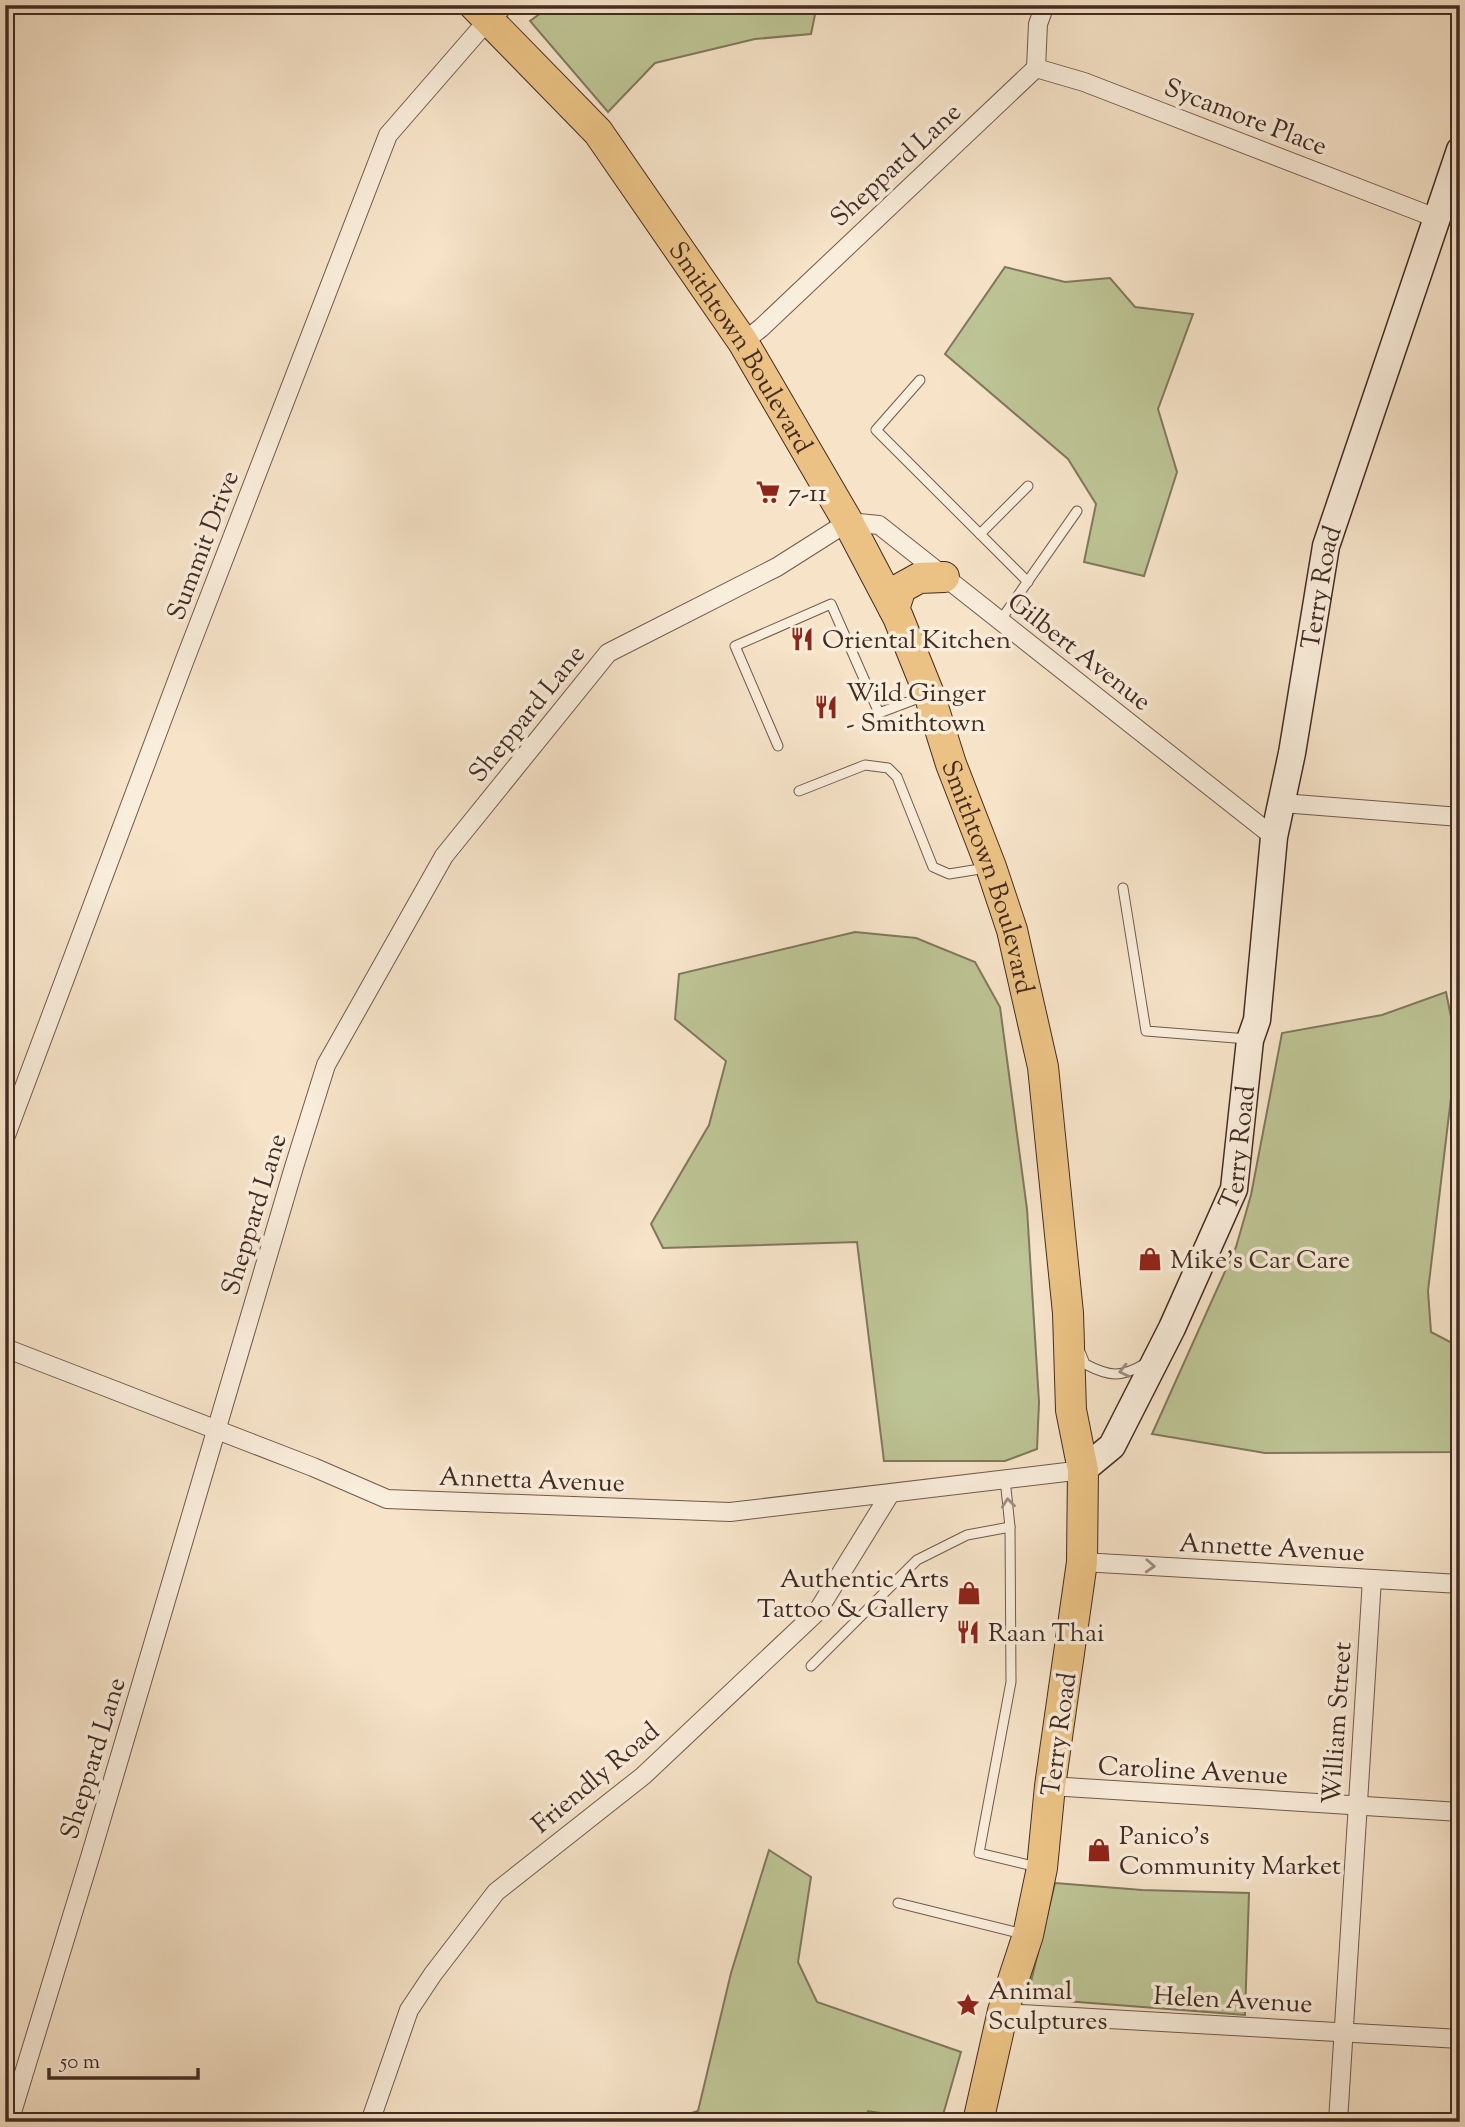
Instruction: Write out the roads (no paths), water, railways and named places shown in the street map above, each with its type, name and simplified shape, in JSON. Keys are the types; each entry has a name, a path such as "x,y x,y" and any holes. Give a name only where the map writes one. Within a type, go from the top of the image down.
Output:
{"main road":[{"name":"Smithtown Boulevard","path":"489,10 598,132 743,342 848,522 894,609 929,694 951,764 1012,930 1043,1068 1068,1313 1071,1410 1083,1470"},
{"path":"894,609 901,588 919,578 944,577"},
{"name":"Terry Road","path":"978,2122 1003,2011 1028,1936 1042,1868 1050,1786 1082,1562 1083,1470"}],"street":[{"path":"1036,68 1038,24 1045,5"},
{"name":"Summit Drive","path":"5,1138 184,662 388,135 489,10"},
{"name":"Sycamore Place","path":"1036,68 1084,82 1436,218"},
{"name":"Sheppard Lane","path":"743,342 1036,68"},
{"name":"Terry Road","path":"1083,1470 1112,1446 1172,1328 1234,1189 1250,1040 1257,1020 1274,837 1292,753 1326,546 1460,150"},
{"name":"Sheppard Lane","path":"9,2122 326,1065 444,856 608,653 777,567 848,522"},
{"name":"Gilbert Avenue","path":"848,522 880,525 1274,837"},
{"path":"1282,803 1460,817"},
{"name":"Annetta Avenue","path":"5,1348 217,1429 387,1499 730,1512 1083,1470"},
{"name":"Friendly Road","path":"370,2122 409,2010 496,1892 643,1776 817,1612 890,1494"},
{"name":"Annette Avenue","path":"1082,1562 1460,1584"},
{"name":"William Street","path":"1338,2122 1372,1579"},
{"name":"Caroline Avenue","path":"1050,1786 1460,1812"},
{"name":"Helen Avenue","path":"1003,2011 1460,2039"}],"lane":[{"path":"920,380 876,430 1028,582"},
{"path":"979,534 1027,486"},
{"path":"1000,621 1077,511"},
{"path":"778,746 735,646 831,604 879,713 929,694"},
{"path":"799,791 865,765 888,768 897,777 933,867 949,874 991,867"},
{"path":"1123,888 1146,1031 1250,1040"},
{"path":"1068,1313 1085,1364 1103,1374 1125,1374 1145,1364 1172,1328"},
{"path":"1005,1479 1010,1527 1011,1682 979,1853 1042,1868"},
{"path":"811,1666 917,1560 967,1535 1010,1527"},
{"path":"898,1903 1028,1936"}],"place":[{"name":"7-11","path":"768,492"},
{"name":"Oriental Kitchen","path":"802,639"},
{"name":"Wild Ginger - Smithtown","path":"826,707"},
{"name":"Mike's Car Care","path":"1150,1259"},
{"name":"Authentic Arts Tattoo & Gallery","path":"969,1593"},
{"name":"Raan Thai","path":"968,1632"},
{"name":"Panico's Community Market","path":"1099,1850"},
{"name":"Animal Sculptures","path":"968,2005"}]}
